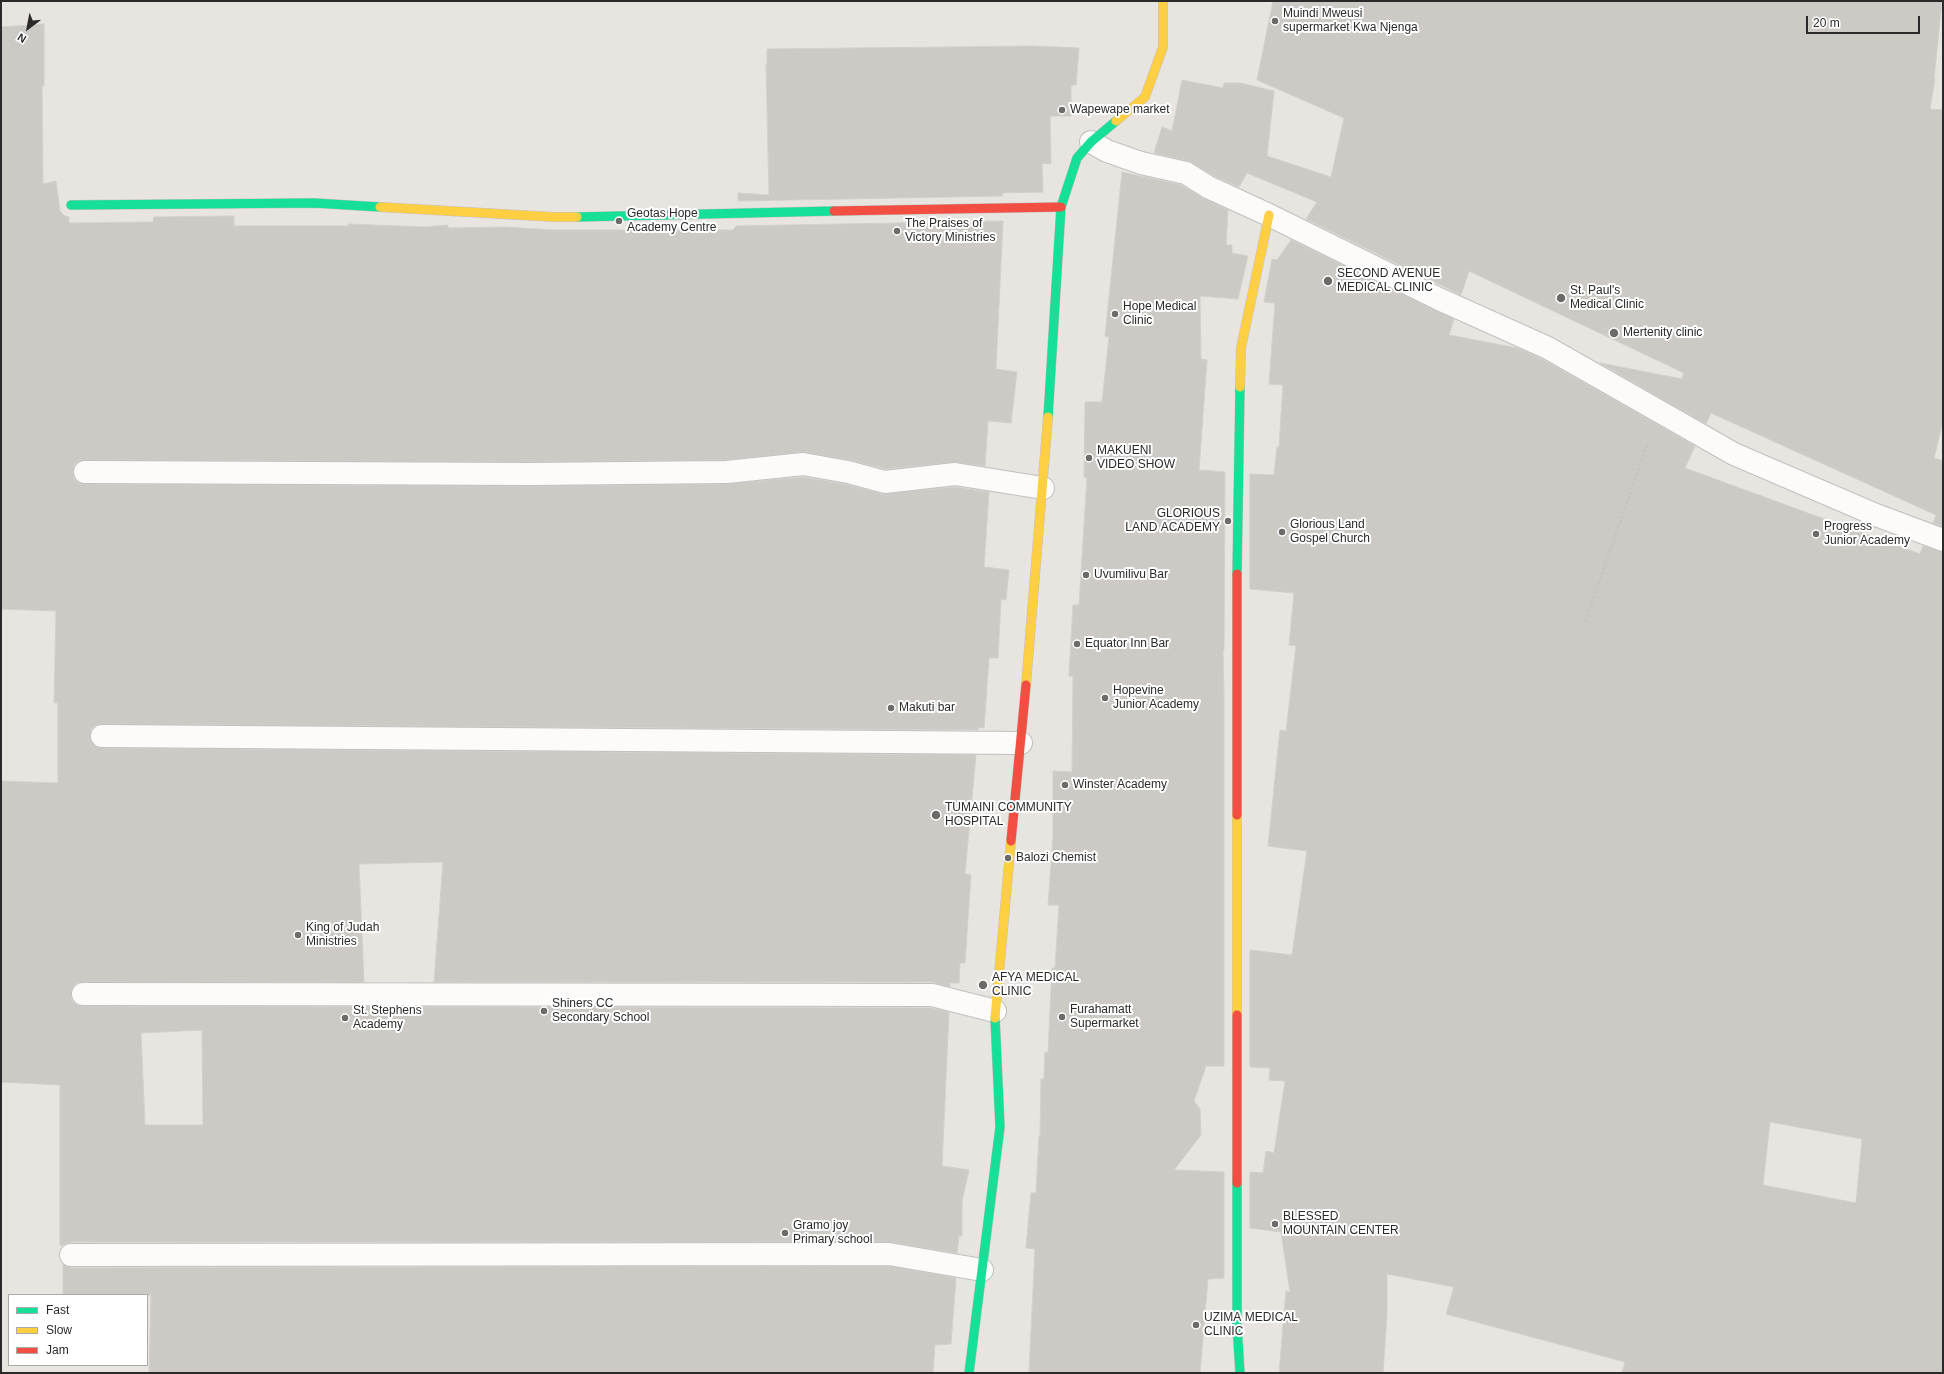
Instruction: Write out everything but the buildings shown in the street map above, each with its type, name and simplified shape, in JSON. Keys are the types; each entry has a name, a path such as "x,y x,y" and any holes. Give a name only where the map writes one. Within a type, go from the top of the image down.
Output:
{"street":[{"path":"970,1373 1000,1127 995,1011 1021,742 1043,488 1061,207 1077,158 1091,142 1145,97 1163,47 1164,1"},
{"path":"1091,142 1107,151 1141,163 1186,173 1208,187 1269,215 1439,299 1548,348 1734,454 1876,515 1943,540"},
{"path":"70,205 314,203 554,217 1061,207"},
{"path":"1240,1373 1237,1301 1237,504 1241,348 1269,215"},
{"path":"85,472 530,474 727,472 803,464 848,472 885,482 955,474 1043,488"},
{"path":"102,736 1021,742"},
{"path":"83,994 932,995 995,1011"},
{"path":"71,1255 889,1254 982,1270"}],"path":[{"path":"1585,622 1659,411"}],"traffic: fast":[{"path":"1048,417 1061,207 1077,158 1091,142 1116,121"},
{"path":"71,205 314,203 380,207"},
{"path":"577,217 834,211"},
{"path":"1237,574 1240,387"},
{"path":"969,1373 1000,1127 995,1018"},
{"path":"1237,1183 1237,1325 1240,1373"}],"traffic: slow":[{"path":"1116,121 1145,97 1163,47 1163,1"},
{"path":"380,207 577,217"},
{"path":"1240,387 1241,348 1269,215"},
{"path":"1026,685 1048,417"},
{"path":"1237,815 1237,1015"},
{"path":"995,1018 1011,841"}],"traffic: jam":[{"path":"834,211 1061,207"},
{"path":"1237,574 1237,815"},
{"path":"1011,841 1026,685"},
{"path":"1237,1015 1237,1183"}],"place":[{"name":"Muindi Mweusi supermarket Kwa Njenga","path":"1275,21"},
{"name":"Wapewape market","path":"1062,110"},
{"name":"Geotas Hope Academy Centre","path":"619,221"},
{"name":"The Praises of Victory Ministries","path":"897,231"},
{"name":"SECOND AVENUE MEDICAL CLINIC","path":"1328,281"},
{"name":"St. Paul's Medical Clinic","path":"1561,298"},
{"name":"Hope Medical Clinic","path":"1115,314"},
{"name":"Mertenity clinic","path":"1614,333"},
{"name":"MAKUENI VIDEO SHOW","path":"1089,458"},
{"name":"GLORIOUS LAND ACADEMY","path":"1228,521"},
{"name":"Glorious Land Gospel Church","path":"1282,532"},
{"name":"Progress Junior Academy","path":"1816,534"},
{"name":"Uvumilivu Bar","path":"1086,575"},
{"name":"Equator Inn Bar","path":"1077,644"},
{"name":"Hopevine Junior Academy","path":"1105,698"},
{"name":"Makuti bar","path":"891,708"},
{"name":"Winster Academy","path":"1065,785"},
{"name":"TUMAINI COMMUNITY HOSPITAL","path":"936,815"},
{"name":"Balozi Chemist","path":"1008,858"},
{"name":"King of Judah Ministries","path":"298,935"},
{"name":"AFYA MEDICAL CLINIC","path":"983,985"},
{"name":"Shiners CC Secondary School","path":"544,1011"},
{"name":"Furahamatt Supermarket","path":"1062,1017"},
{"name":"St. Stephens Academy","path":"345,1018"},
{"name":"BLESSED MOUNTAIN CENTER","path":"1275,1224"},
{"name":"Gramo joy Primary school","path":"785,1233"},
{"name":"UZIMA MEDICAL CLINIC","path":"1196,1325"}]}
